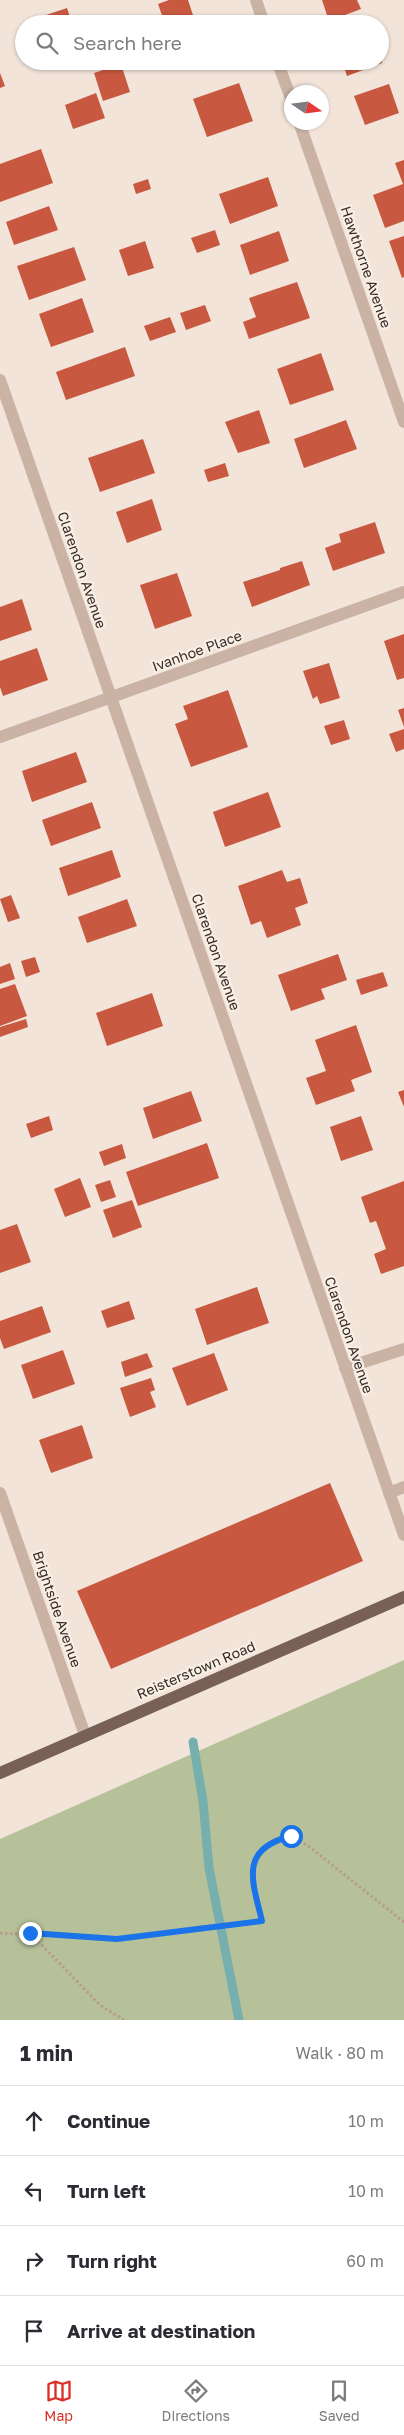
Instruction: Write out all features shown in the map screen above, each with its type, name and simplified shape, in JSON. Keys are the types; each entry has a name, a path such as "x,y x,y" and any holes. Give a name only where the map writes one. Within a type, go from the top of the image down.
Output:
{"main road":[{"name":"Reisterstown Road","path":"0,1773 404,1597"}],"street":[{"path":"256,0 261,15"},
{"path":"281,70 286,85"},
{"name":"Hawthorne Avenue","path":"302,130 404,422"},
{"name":"Clarendon Avenue","path":"0,380 404,1535"},
{"name":"Ivanhoe Place","path":"0,737 404,592"},
{"path":"345,1368 404,1349"},
{"path":"389,1493 404,1487"},
{"name":"Brightside Avenue","path":"0,1493 85,1735"}],"path":[{"path":"0,1933 30,1933 117,1939 209,1926 262,1921 255,1892 253,1865 259,1850 272,1840 291,1836 307,1845 404,1922"},
{"path":"30,1933 100,2006 124,2020"}],"green space":[{"path":"404,1660 404,2020 0,2020 0,1839"}],"building":[{"path":"169,0 188,0 193,15 162,15 158,4"},
{"path":"322,0 357,0 361,9 345,15 327,15"},
{"path":"67,8 69,15 46,15"},
{"path":"103,70 123,70 130,92 103,101 94,73"},
{"path":"345,70 363,70 347,76"},
{"path":"0,73 5,86 0,88"},
{"path":"239,83 253,121 207,137 193,99"},
{"path":"389,84 399,113 365,125 354,96"},
{"path":"96,93 105,118 73,129 65,105"},
{"path":"41,149 53,183 0,202 0,164"},
{"path":"404,160 404,221 385,228 373,195 403,184 395,163"},
{"path":"268,177 278,206 230,224 219,194"},
{"path":"148,179 151,189 136,194 133,184"},
{"path":"49,206 58,230 14,245 6,222"},
{"path":"215,230 220,245 197,253 191,238"},
{"path":"279,231 289,261 250,275 240,245"},
{"path":"404,236 404,277 402,278 389,241"},
{"path":"145,241 154,268 128,276 119,250"},
{"path":"74,247 86,280 29,300 17,266"},
{"path":"297,282 310,318 249,339 243,322 256,317 249,298"},
{"path":"82,298 94,332 51,347 39,314"},
{"path":"205,305 211,321 186,330 180,313"},
{"path":"170,317 176,332 150,341 144,326"},
{"path":"125,347 135,376 66,400 56,372"},
{"path":"321,353 334,390 290,405 277,369"},
{"path":"259,410 270,443 238,453 225,422"},
{"path":"346,420 357,449 304,468 294,439"},
{"path":"143,439 155,473 100,492 88,458"},
{"path":"225,463 229,476 208,482 204,470"},
{"path":"152,499 162,530 127,543 116,512"},
{"path":"375,522 385,553 333,571 325,548 341,542 339,534"},
{"path":"302,561 310,585 252,607 243,582"},
{"path":"177,573 192,616 155,629 140,585"},
{"path":"22,599 32,630 0,641 0,607"},
{"path":"404,634 404,678 397,680 384,641"},
{"path":"37,648 48,680 3,696 0,687 0,661"},
{"path":"329,663 340,698 320,704 317,696 313,699 303,671"},
{"path":"228,690 248,747 191,767 175,724 188,719 183,706"},
{"path":"404,708 404,727 398,710"},
{"path":"344,720 350,739 331,745 324,726"},
{"path":"404,729 404,749 396,752 389,734"},
{"path":"76,752 87,782 32,802 22,771"},
{"path":"268,792 281,827 225,847 213,812"},
{"path":"92,802 101,828 51,846 42,820"},
{"path":"112,850 121,877 68,896 59,868"},
{"path":"282,870 287,882 300,878 308,903 295,908 301,925 267,938 261,921 251,925 238,886"},
{"path":"11,895 20,918 8,922 0,899"},
{"path":"127,899 137,926 87,943 78,917"},
{"path":"338,954 347,980 321,989 325,999 291,1011 278,975"},
{"path":"35,957 40,972 26,977 21,961"},
{"path":"10,963 15,979 0,984 0,967"},
{"path":"383,972 388,986 361,995 356,980"},
{"path":"15,984 27,1016 0,1026 0,989"},
{"path":"152,993 163,1026 107,1046 96,1013"},
{"path":"26,1019 28,1027 0,1037 0,1027"},
{"path":"356,1025 372,1072 351,1080 355,1091 316,1105 306,1078 326,1071 315,1040"},
{"path":"404,1090 404,1107 398,1092"},
{"path":"191,1091 202,1121 153,1139 143,1108"},
{"path":"49,1116 53,1130 31,1138 26,1124"},
{"path":"361,1116 373,1150 341,1161 330,1127"},
{"path":"207,1143 219,1178 138,1206 126,1172"},
{"path":"122,1144 126,1158 104,1166 99,1152"},
{"path":"80,1178 91,1207 65,1217 54,1189"},
{"path":"110,1180 116,1197 101,1202 95,1185"},
{"path":"404,1181 404,1266 381,1274 374,1254 386,1249 376,1221 370,1223 361,1197"},
{"path":"132,1200 142,1227 113,1238 103,1210"},
{"path":"17,1224 31,1262 0,1273 0,1230"},
{"path":"257,1287 269,1323 207,1345 195,1309"},
{"path":"129,1301 135,1319 107,1328 101,1311"},
{"path":"42,1306 51,1332 4,1349 0,1338 0,1321"},
{"path":"63,1350 75,1384 33,1399 21,1365"},
{"path":"147,1353 153,1367 125,1377 121,1362"},
{"path":"214,1353 228,1390 187,1406 172,1368"},
{"path":"151,1378 155,1390 150,1392 156,1407 130,1417 120,1388"},
{"path":"82,1425 93,1458 51,1473 39,1440"},
{"path":"330,1483 363,1561 111,1669 77,1591"}],"waterway":[{"path":"193,1742 203,1801 209,1868 239,2020"}],"route":[{"path":"30,1933 117,1939 200,1927 262,1921 255,1892 253,1865 259,1850 272,1840 291,1836"}]}
